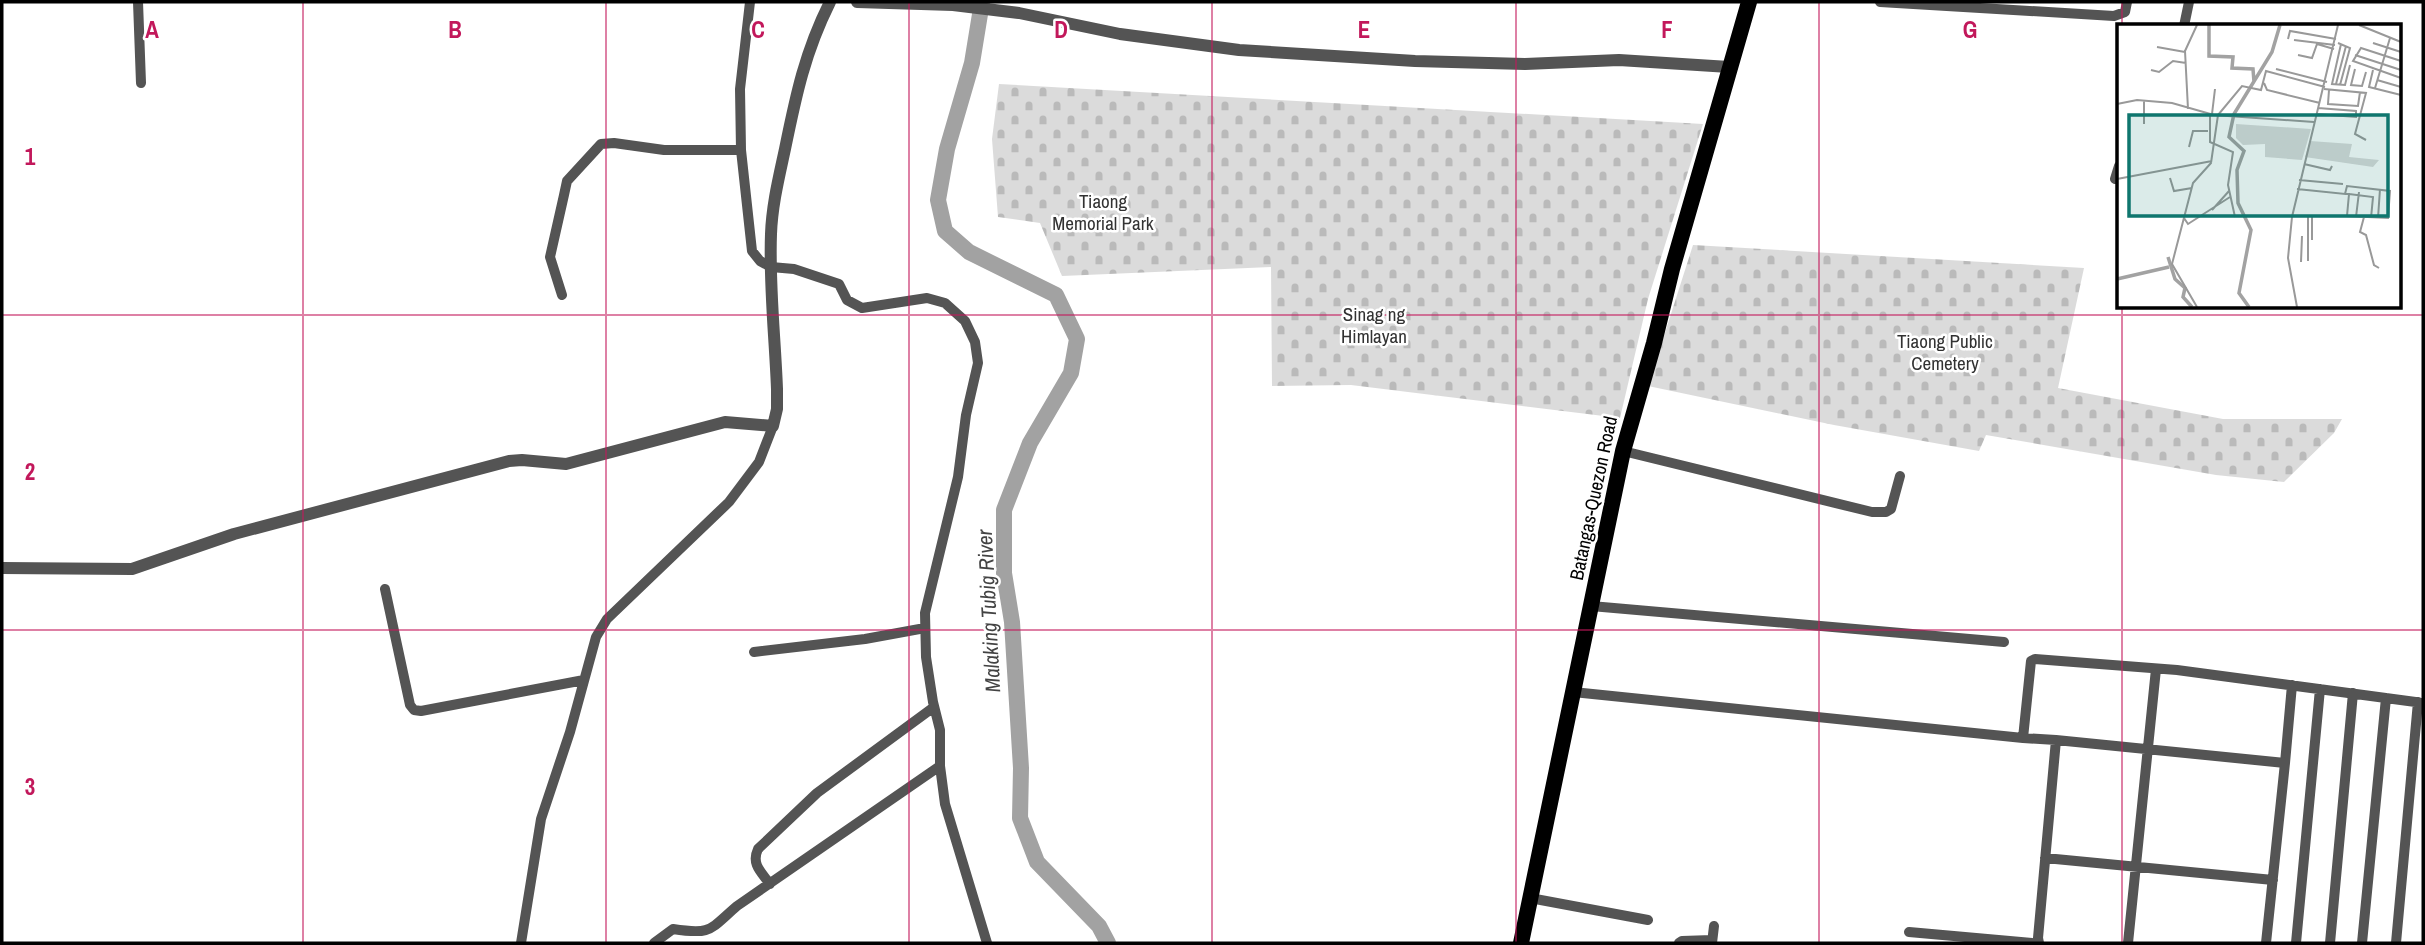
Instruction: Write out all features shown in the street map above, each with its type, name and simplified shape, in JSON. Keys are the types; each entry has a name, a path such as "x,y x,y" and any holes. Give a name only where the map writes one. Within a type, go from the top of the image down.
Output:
{"main road":[{"name":"Batangas-Quezon Road","path":"1521,943 1623,451 1672,268 1749,2"}],"street":[{"path":"138,2 141,83"},
{"path":"750,2 740,89 741,149 752,251 760,261 771,267 794,269 839,284 847,300 862,308 927,298 945,303 965,321 975,342 978,363 966,415 958,477 925,614 925,628 926,657 940,730 940,766 945,804 988,943"},
{"path":"521,943 541,819 570,732 596,637 607,619 729,502 759,463 773,426 777,408 771,267 774,202 794,102 813,35 830,2"},
{"path":"857,2 953,5 1019,13 1120,34 1239,50 1415,61 1525,64 1619,60 1729,67"},
{"path":"1880,2 2114,16 2126,7"},
{"path":"2184,24 2189,2"},
{"path":"562,295 550,257 567,181 601,144 664,149 741,149"},
{"path":"2,568 132,569 234,534 509,461 566,464 725,422 773,426"},
{"path":"1623,451 1872,512 1886,512 1891,509 1900,476"},
{"path":"385,589 410,705 414,710 477,702 584,680"},
{"path":"1591,606 2004,642"},
{"path":"754,652 865,639 925,628"},
{"path":"2023,738 2031,661 2035,659 2156,669 2420,702 2396,943"},
{"path":"2128,943 2156,669"},
{"path":"2266,943 2292,685"},
{"path":"2296,943 2320,689"},
{"path":"1573,692 2285,763"},
{"path":"2330,943 2353,693"},
{"path":"2362,943 2386,698"},
{"path":"770,884 755,864 754,857 758,849 817,793 934,707"},
{"path":"2039,943 2056,740"},
{"path":"654,943 673,929 697,933 708,930 737,906 940,766"},
{"path":"2045,858 2273,880"},
{"path":"1530,898 1648,920"},
{"path":"1679,943 1712,942 1714,926"},
{"path":"1909,932 2032,943"}],"green space":[{"path":"999,84 1703,124 1648,299 1620,418 1351,385 1272,386 1271,267 1062,276 1040,223 998,217 992,139"},
{"name":"Tiaong Public Cemetery","path":"1693,245 2084,268 2058,388 2223,419 2342,419 2334,433 2284,482 2216,475 1986,435 1979,451 1834,425 1648,386"}],"waterway":[{"name":"Malaking Tubig River","path":"982,2 972,63 947,149 938,200 945,231 969,252 1056,295 1077,339 1071,373 1030,443 1004,510 1004,573 1012,622 1021,768 1020,818 1037,862 1099,926 1108,943"}],"park label":[{"name":"Tiaong Memorial Park","path":"1103,212"},
{"name":"Sinag ng Himlayan","path":"1374,325"}]}
